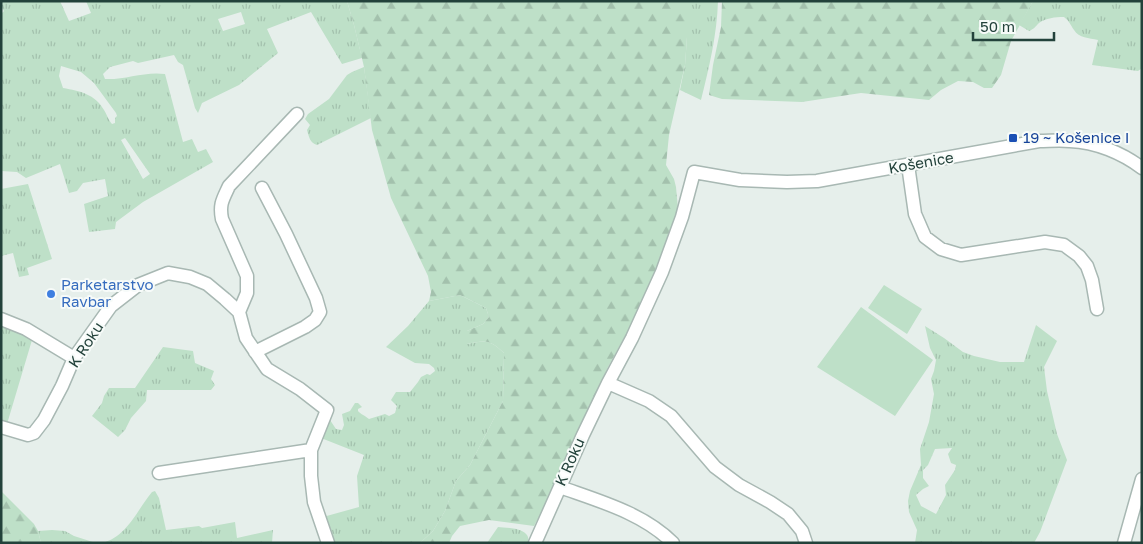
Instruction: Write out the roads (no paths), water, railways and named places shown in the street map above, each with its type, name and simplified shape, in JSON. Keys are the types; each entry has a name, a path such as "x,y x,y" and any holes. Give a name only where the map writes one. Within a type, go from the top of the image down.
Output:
{"street":[{"path":"297,114 229,186 220,209 222,219 247,276 247,293 239,312 246,338 267,369 300,389 327,410 311,450 311,476 314,502 328,543"},
{"name":"Košenice","path":"694,172 740,180 817,181 1039,141 1071,141 1097,146 1120,154 1142,168"},
{"path":"908,165 915,214 925,237 941,249 961,255 1045,242 1064,245 1079,256 1087,266 1098,309"},
{"name":"K Roku","path":"535,543 608,383 632,338 662,272 682,217 694,172"},
{"path":"255,352 305,327 315,320 320,312 309,282 262,188"},
{"name":"K Roku","path":"1,427 34,434 44,420 62,386 74,358 112,306 138,285 168,273 190,277 207,284 239,312"},
{"path":"1,319 26,329 74,358"},
{"path":"608,383 649,401 671,416 715,467 739,485 788,514 802,532 806,543"},
{"path":"159,473 311,450"},
{"path":"1124,543 1142,479"},
{"path":"560,487 597,500 642,520 663,533 673,543"}],"place":[{"name":"19 ~ Košenice I","path":"1013,138"},
{"name":"Parketarstvo Ravbar","path":"51,294"}]}
